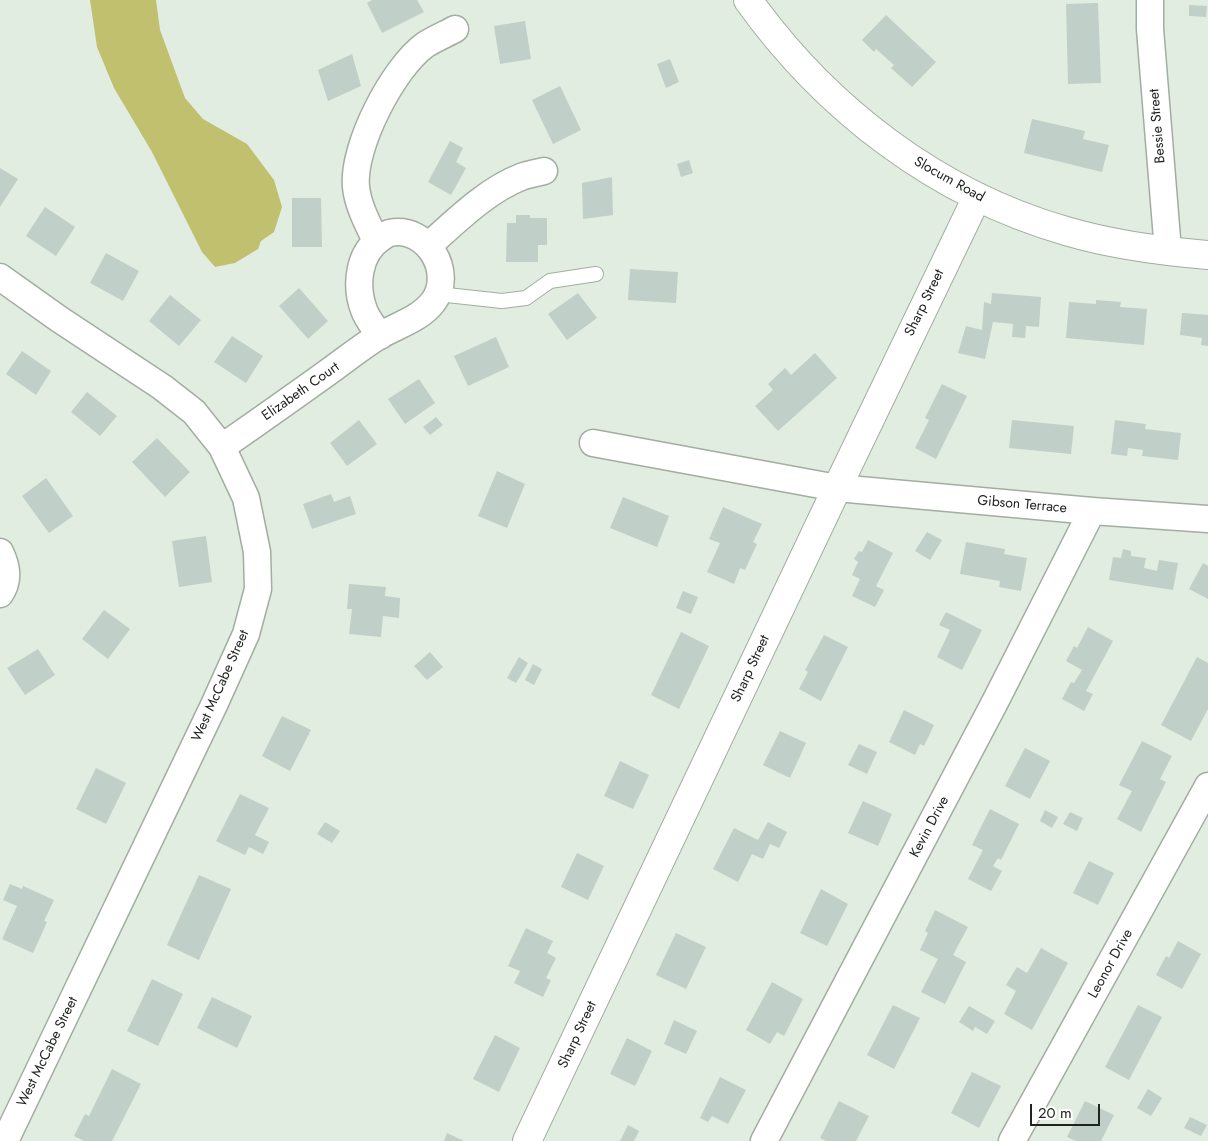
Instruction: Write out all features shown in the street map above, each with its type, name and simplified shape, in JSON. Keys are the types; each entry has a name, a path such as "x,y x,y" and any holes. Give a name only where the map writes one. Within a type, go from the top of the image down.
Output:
{"street":[{"name":"Slocum Road","path":"748,0 797,62 851,114 905,155 977,197 1018,215 1066,231 1116,243 1168,252 1208,255"},
{"name":"Bessie Street","path":"1150,0 1150,28 1168,252"},
{"path":"376,241 361,209 356,187 357,166 366,136 386,93 401,70 424,46 456,29"},
{"path":"428,246 466,212 502,186 522,176 544,171"},
{"name":"Sharp Street","path":"527,1141 977,197"},
{"path":"380,336 365,313 359,281 364,260 376,241 388,233 401,232 414,236 428,246 439,264 441,279 438,294"},
{"name":"West McCabe Street","path":"0,277 59,320 162,387 194,412 222,447 246,498 258,552 258,589 246,634 214,705 5,1141"},
{"name":"Elizabeth Court","path":"222,447 380,336 420,315 438,294"},
{"name":"Gibson Terrace","path":"593,443 837,488 1092,511 1208,519"},
{"name":"Kevin Drive","path":"764,1141 995,702 1092,511"},
{"path":"0,552 4,562 6,580 0,594"},
{"name":"Leonor Drive","path":"1012,1141 1208,786"}],"lane":[{"path":"438,294 502,301 526,298 550,281 596,274"}],"shaded area":[{"path":"90,0 156,0 160,30 185,98 203,119 247,144 274,180 282,207 274,232 261,241 258,249 235,263 215,267 202,252 152,152 114,88 97,47"}],"building":[{"path":"372,0 417,0 424,12 382,33 367,3"},
{"path":"1098,3 1101,83 1068,84 1066,4"},
{"path":"1189,5 1207,6 1206,17 1189,16"},
{"path":"886,15 936,62 912,87 891,68 894,65 876,49 874,52 862,40"},
{"path":"525,21 531,59 500,64 494,26"},
{"path":"352,54 361,86 328,101 318,70"},
{"path":"670,59 679,82 666,88 657,64"},
{"path":"560,86 581,130 553,144 532,100"},
{"path":"1032,119 1085,131 1083,139 1109,145 1102,172 1024,153"},
{"path":"450,141 463,148 456,162 466,168 451,195 428,182"},
{"path":"689,160 693,173 681,177 677,164"},
{"path":"0,168 18,179 0,207"},
{"path":"612,177 613,215 583,219 582,183"},
{"path":"292,198 321,198 322,247 292,247"},
{"path":"45,207 75,227 56,256 26,236"},
{"path":"516,215 530,215 530,218 547,218 547,245 538,245 538,262 506,262 507,223 516,223"},
{"path":"106,253 139,271 123,301 90,283"},
{"path":"630,269 678,272 676,303 628,300"},
{"path":"299,288 328,321 308,339 279,306"},
{"path":"578,293 597,318 567,340 548,314"},
{"path":"992,293 1041,297 1039,327 1026,326 1025,338 1012,337 1013,324 993,322 985,359 958,353 966,326 982,330 984,302 991,304"},
{"path":"170,295 201,320 179,346 149,321"},
{"path":"1096,300 1121,302 1120,307 1147,309 1144,345 1066,338 1069,302 1096,304"},
{"path":"1182,313 1208,315 1208,346 1201,345 1202,338 1180,335"},
{"path":"232,336 263,356 246,383 214,362"},
{"path":"496,337 509,367 468,386 454,356"},
{"path":"22,351 51,371 36,395 6,374"},
{"path":"815,353 837,378 778,431 755,406 773,390 768,384 785,368 791,375"},
{"path":"419,379 435,403 405,424 388,399"},
{"path":"942,384 967,396 936,459 915,448 929,420 925,418"},
{"path":"87,392 117,416 100,436 71,412"},
{"path":"436,417 443,425 430,435 423,427"},
{"path":"359,420 377,444 347,466 330,443"},
{"path":"1012,420 1074,426 1071,454 1009,448"},
{"path":"1115,420 1146,424 1145,429 1181,433 1178,460 1142,456 1143,450 1128,448 1127,456 1111,454"},
{"path":"157,438 190,472 165,497 132,462"},
{"path":"497,471 525,484 507,528 478,516"},
{"path":"46,478 73,516 49,533 22,496"},
{"path":"331,494 334,502 350,496 356,514 312,529 303,504"},
{"path":"623,497 669,516 657,547 610,528"},
{"path":"723,507 762,524 753,542 757,544 745,570 740,568 734,584 707,572 720,543 709,539"},
{"path":"927,532 942,540 930,560 915,551"},
{"path":"206,536 212,582 179,587 172,541"},
{"path":"868,540 893,553 876,586 884,590 875,607 852,596 860,579 852,575 858,562 854,559 859,551 862,552"},
{"path":"966,542 1005,549 1004,554 1027,558 1021,591 999,587 1000,581 960,574"},
{"path":"1123,549 1131,551 1131,556 1146,558 1144,568 1157,571 1159,560 1178,563 1173,590 1109,580 1113,557 1121,558"},
{"path":"1203,563 1208,566 1208,599 1189,589"},
{"path":"349,584 386,587 385,596 400,598 399,618 383,616 381,637 349,634 352,609 347,609"},
{"path":"683,591 698,597 691,614 676,608"},
{"path":"104,610 130,629 108,659 82,639"},
{"path":"946,612 982,630 962,670 937,657 950,630 939,625"},
{"path":"1088,627 1113,641 1086,691 1093,694 1084,711 1062,699 1071,682 1074,683 1082,670 1066,661 1074,646 1077,648"},
{"path":"681,632 709,646 679,709 651,695"},
{"path":"824,635 848,647 821,701 799,689 808,672 805,670"},
{"path":"38,649 55,675 25,695 7,668"},
{"path":"430,652 443,667 427,680 414,666"},
{"path":"519,657 528,663 516,683 507,678"},
{"path":"1197,657 1208,663 1208,709 1191,741 1161,725"},
{"path":"533,664 542,669 534,685 525,680"},
{"path":"904,710 934,725 924,746 920,744 915,755 889,742"},
{"path":"282,716 311,730 290,771 262,756"},
{"path":"780,731 806,743 790,778 763,765"},
{"path":"1142,741 1172,756 1160,779 1166,782 1141,832 1117,819 1132,791 1119,785"},
{"path":"859,744 877,752 867,774 848,765"},
{"path":"1025,748 1050,761 1030,799 1005,786"},
{"path":"620,761 649,775 633,809 604,796"},
{"path":"96,768 126,783 106,824 76,809"},
{"path":"240,794 269,808 255,835 269,842 263,854 249,847 245,855 216,841"},
{"path":"863,801 892,814 878,846 848,833"},
{"path":"990,809 1019,824 1001,860 998,858 993,866 1002,871 991,891 968,879 983,850 972,845"},
{"path":"1045,810 1058,817 1052,828 1040,821"},
{"path":"1070,812 1083,818 1077,831 1063,824"},
{"path":"325,822 340,831 332,843 317,834"},
{"path":"768,822 787,832 779,848 770,844 763,859 752,854 738,882 713,869 734,828 758,840"},
{"path":"577,853 604,866 588,900 561,887"},
{"path":"1089,861 1114,873 1098,905 1073,893"},
{"path":"199,875 231,889 199,960 167,945"},
{"path":"10,884 22,889 23,886 54,900 44,921 47,922 33,953 2,939 17,906 3,900"},
{"path":"821,889 848,904 827,946 800,933"},
{"path":"935,910 968,927 953,955 966,962 945,1004 921,992 938,959 920,950 928,933 925,931"},
{"path":"526,928 553,941 547,953 556,958 546,978 551,980 543,997 514,983 520,971 508,966"},
{"path":"676,933 706,947 686,989 656,975"},
{"path":"1178,941 1201,954 1182,989 1156,975 1166,956 1169,958"},
{"path":"1041,948 1068,963 1032,1030 1004,1014 1016,991 1006,985 1017,967 1027,973"},
{"path":"152,979 183,994 158,1046 127,1031"},
{"path":"772,982 803,999 784,1036 777,1032 770,1044 746,1030"},
{"path":"212,997 252,1016 237,1048 197,1028"},
{"path":"893,1005 920,1018 894,1069 867,1055"},
{"path":"1138,1005 1162,1017 1129,1080 1105,1067"},
{"path":"969,1006 995,1021 987,1034 975,1027 973,1031 959,1022"},
{"path":"674,1020 697,1031 686,1054 664,1044"},
{"path":"495,1035 520,1048 499,1092 473,1079"},
{"path":"627,1038 652,1051 635,1086 610,1074"},
{"path":"112,1069 141,1084 112,1141 84,1141 74,1136 85,1114 89,1116"},
{"path":"972,1072 1001,1086 979,1128 951,1113"},
{"path":"720,1077 746,1090 728,1124 712,1116 708,1122 700,1118"},
{"path":"1148,1089 1162,1098 1151,1116 1137,1108"},
{"path":"839,1101 869,1116 856,1141 826,1141 820,1138"},
{"path":"1085,1101 1114,1115 1101,1141 1076,1141 1067,1137"},
{"path":"1190,1117 1207,1125 1201,1136 1184,1128"},
{"path":"628,1125 639,1131 634,1141 620,1141"},
{"path":"447,1133 464,1141 444,1141"}]}
